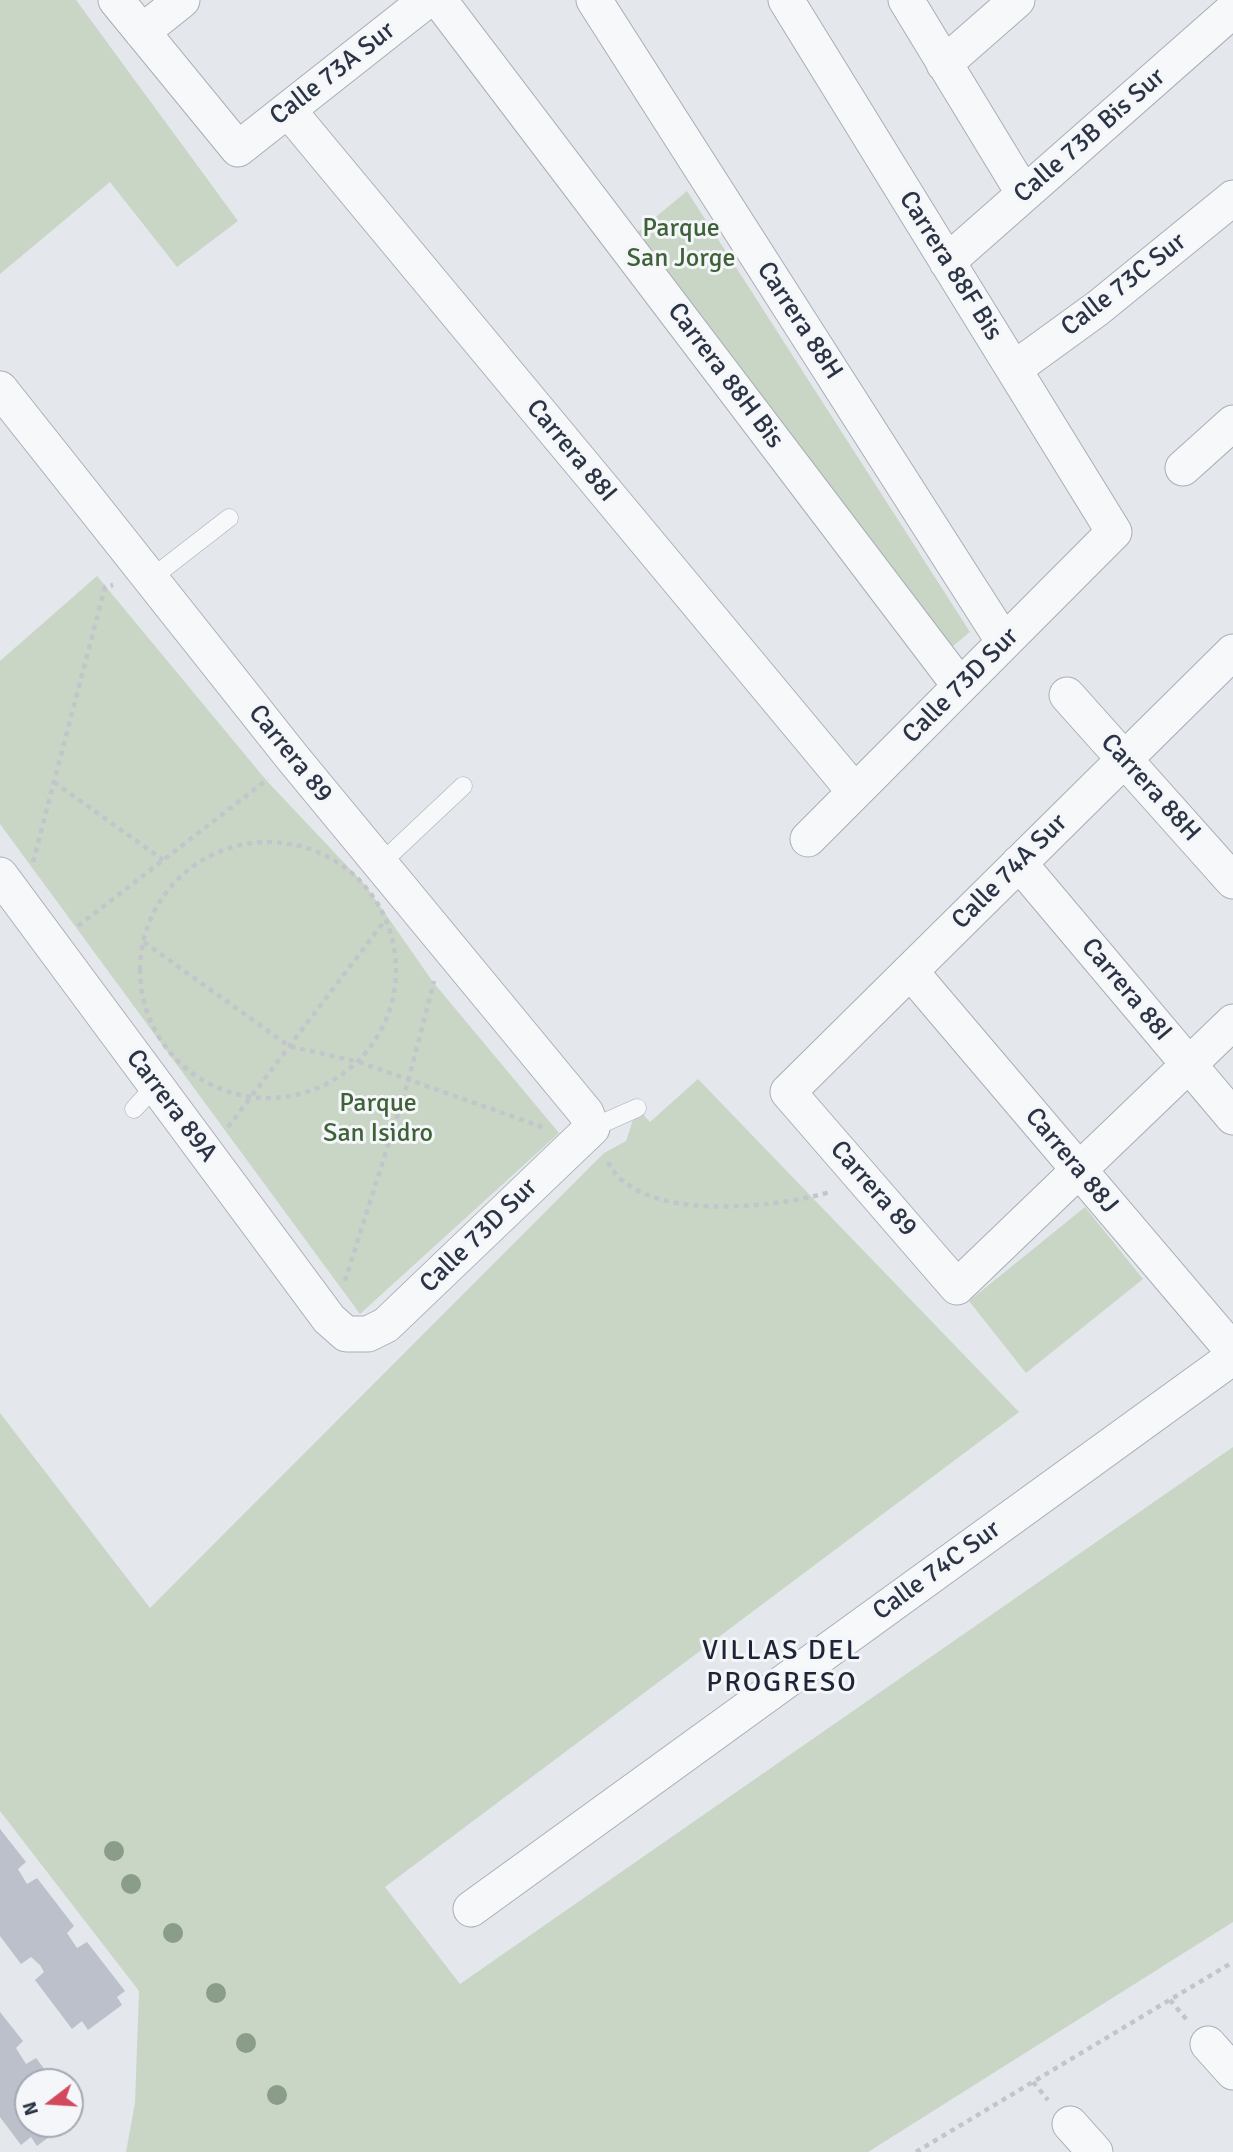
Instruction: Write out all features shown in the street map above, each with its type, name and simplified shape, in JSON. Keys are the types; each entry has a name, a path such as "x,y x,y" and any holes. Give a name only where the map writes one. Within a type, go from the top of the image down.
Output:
{"street":[{"path":"116,0 142,32 181,0"},
{"name":"Calle 73A Sur","path":"142,32 238,149 427,0"},
{"name":"Carrera 88H Bis","path":"439,0 960,686"},
{"name":"Carrera 88H","path":"594,0 1004,642"},
{"name":"Carrera 88F Bis","path":"786,0 1114,532"},
{"path":"906,0 1024,194"},
{"path":"944,64 1017,0"},
{"name":"Calle 73B Bis Sur","path":"947,262 1230,9"},
{"name":"Carrera 88I","path":"288,110 855,792"},
{"name":"Calle 73C Sur","path":"1014,369 1098,308 1233,198"},
{"name":"Carrera 89","path":"0,389 149,580 379,865 395,907 447,947 589,1121"},
{"path":"1183,468 1233,423"},
{"name":"Calle 73D Sur","path":"808,839 1114,532"},
{"name":"Calle 74A Sur","path":"788,1091 1233,652"},
{"name":"Carrera 88H","path":"1067,695 1233,881"},
{"name":"Carrera 88I","path":"1019,863 1233,1117"},
{"name":"Carrera 89A","path":"0,875 54,947 145,1097 215,1164 329,1319 346,1334"},
{"name":"Carrera 88J","path":"910,971 1233,1350"},
{"path":"1079,1170 1233,1022"},
{"name":"Carrera 89","path":"788,1091 957,1287 1079,1170"},
{"name":"Calle 73D Sur","path":"346,1334 368,1334 386,1325 589,1121"},
{"name":"Calle 74C Sur","path":"471,1909 1233,1357"},
{"path":"1208,2044 1233,2072"},
{"path":"1070,2124 1095,2152"}],"lane":[{"path":"149,580 229,518"},
{"path":"379,865 463,786"},
{"path":"589,1121 637,1108"}],"path":[{"path":"22,904 105,587 149,580"},
{"path":"54,947 292,757"},
{"path":"54,782 163,860"},
{"path":"248,842 292,843 332,858 395,907 394,995 382,1031 359,1062 323,1088 280,1100 235,1096 194,1076 162,1045 144,1005 138,962 149,919 172,882 206,855 248,842"},
{"path":"215,1164 225,1130 395,907"},
{"path":"144,942 289,1046 359,1062 408,1082 559,1133 589,1121 614,1174 626,1186 680,1202 774,1204 809,1198 864,1180"},
{"path":"346,1334 342,1290 408,1082 433,982 447,947"},
{"path":"916,2152 1233,1962"}],"green space":[{"path":"0,0 76,0 238,221 177,267 110,182 0,274"},
{"name":"Parque San Jorge","path":"687,191 970,632 946,652 633,236"},
{"name":"Parque San Isidro","path":"97,576 266,780 366,886 433,982 559,1133 360,1314 0,824 0,661"},
{"path":"698,1079 1019,1412 385,1887 460,1984 1233,1447 1233,1922 868,2152 126,2152 135,2103 139,1991 0,1811 0,1413 150,1608 604,1153 626,1141 637,1108 650,1122"},
{"path":"1085,1207 1143,1279 1026,1373 969,1301"}],"building":[{"path":"0,1829 26,1862 18,1869 27,1884 37,1878 74,1926 67,1933 77,1948 87,1942 125,1991 117,1997 122,2005 88,2030 82,2021 72,2029 35,1980 44,1972 40,1965 31,1957 21,1964 0,1936"},
{"path":"0,2012 23,2041 16,2048 26,2064 36,2058 44,2068 14,2068 14,2136 0,2117"},
{"path":"16,2138 30,2138 21,2145"},
{"path":"32,2138 48,2138 37,2146"}],"district":[{"name":"VILLAS DEL PROGRESO","path":"782,1668"}]}
